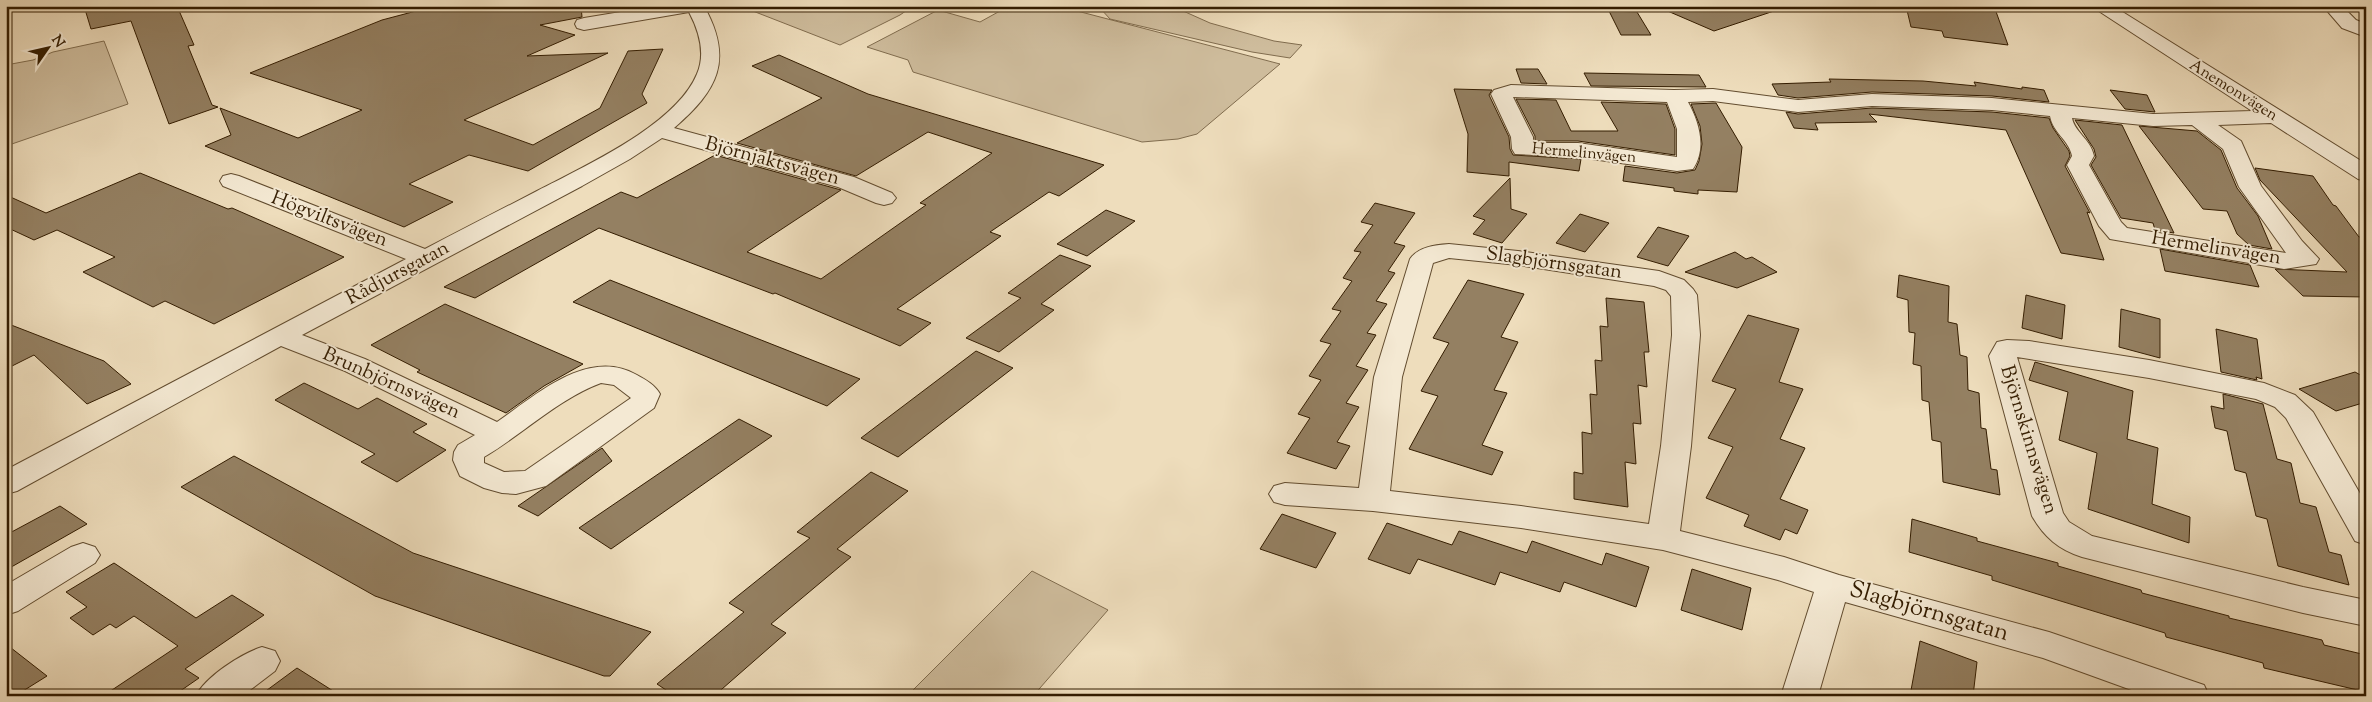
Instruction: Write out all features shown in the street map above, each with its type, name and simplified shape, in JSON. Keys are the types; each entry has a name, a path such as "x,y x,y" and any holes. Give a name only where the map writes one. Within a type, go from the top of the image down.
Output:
{"street":[{"path":"584,24 693,6"},
{"name":"Rådjursgatan","path":"6,482 609,162 657,130 693,97 703,82 711,62 711,42 705,24 693,6"},
{"name":"Anemonvägen","path":"2100,6 2366,174"},
{"path":"2332,6 2349,24 2366,31"},
{"name":"Hermelinvägen","path":"1674,96 1683,113 1689,141 1688,159 1685,164 1578,150 1523,148 1522,137 1502,94 1511,91 1674,96 1713,95 1798,106 1872,100 1992,104 2153,120 2274,117"},
{"name":"Hermelinvägen","path":"2060,110 2061,120 2067,133 2078,142 2083,156 2078,166 2111,226 2119,234 2284,261 2307,259 2293,246 2250,187 2233,146 2198,120"},
{"name":"Björnjaktsvägen","path":"657,130 846,182 884,198"},
{"name":"Högviltsvägen","path":"231,181 427,258"},
{"name":"Slagbjörnsgatan","path":"1373,500 1388,378 1422,258 1437,252 1449,251 1528,259 1660,279 1675,285 1684,295 1685,344 1676,446 1663,538"},
{"name":"Brunbjörnsvägen","path":"281,337 355,365 499,436"},
{"name":"Björnskinnsvägen","path":"2366,533 2298,412 2285,401 2264,392 2149,369 2029,348 2007,348 2003,356 2048,516 2058,530 2082,545 2303,600 2366,613"},
{"path":"609,374 636,386 646,394 644,402 636,408 535,479 518,484 502,484 471,469 468,460 469,452 499,436 576,382 597,375 609,374"},
{"name":"Slagbjörnsgatan","path":"1285,494 1373,500 1521,517 1663,538 1784,569 1833,586 2049,646 2191,696"},
{"path":"6,602 83,556"},
{"path":"1800,696 1833,586"},
{"path":"214,696 262,661"}],"shaded area":[{"path":"740,6 913,6 900,15 840,45"},
{"path":"1009,6 1058,6 1280,64 1197,134 1178,139 1142,142 913,72 908,60 867,47 938,10 980,22"},
{"path":"1104,6 1172,6 1210,23 1274,41 1302,45 1290,58 1252,52 1110,19 1100,8"},
{"path":"104,41 128,104 6,146 6,65 33,60 53,52"},
{"path":"1032,571 1108,610 1033,696 907,696"}],"building":[{"path":"84,6 154,6 154,10 177,6 194,45 188,46 212,105 218,107 169,124 131,21 91,29"},
{"path":"435,6 581,6 582,17 540,25 575,35 527,56 608,53 464,120 533,145 600,108 628,51 663,49 642,94 647,103 528,171 469,155 409,184 453,202 404,227 205,146 231,135 220,108 298,138 362,110 250,73 382,20"},
{"path":"1656,6 1777,6 1777,10 1714,31"},
{"path":"1906,6 1994,6 2008,45 1944,37 1942,31 1911,27"},
{"path":"1609,11 1637,12 1651,35 1621,35"},
{"path":"779,55 868,94 1104,165 1059,196 1049,192 990,232 1001,236 897,309 931,323 900,346 775,293 773,294 599,228 475,298 444,287 621,192 637,198 715,155 841,190 747,252 821,279 926,205 920,203 992,153 928,132 856,176 737,143 822,98 752,66"},
{"path":"1516,69 1538,69 1547,84 1521,83"},
{"path":"1584,73 1699,75 1706,87 1591,86"},
{"path":"1829,79 1923,81 1976,86 1974,82 2022,89 2022,87 2044,90 2049,102 1992,96 1872,92 1798,98 1778,95 1772,84 1831,82"},
{"path":"1454,89 1492,90 1489,95 1509,137 1510,149 1513,155 1581,159 1579,171 1509,162 1509,176 1467,172 1468,134"},
{"path":"2110,90 2147,95 2155,112 2125,109"},
{"path":"1516,99 1556,100 1571,131 1618,131 1601,102 1666,104 1675,129 1675,155 1578,141 1535,141 1535,136"},
{"path":"1716,103 1742,147 1737,192 1698,190 1698,194 1674,191 1674,188 1623,181 1625,166 1677,173 1695,170 1699,161 1702,144 1700,126 1691,104"},
{"path":"1872,108 1992,112 2049,118 2053,128 2069,151 2070,156 2065,166 2090,213 2087,212 2104,260 2061,253 2006,130 1869,114 1877,122 1815,123 1818,130 1794,128 1786,112 1798,114"},
{"path":"2075,120 2122,125 2174,233 2155,230 2153,223 2121,218 2091,165 2096,157 2094,149"},
{"path":"2139,126 2197,131 2221,150 2237,188 2258,216 2272,249 2249,245 2237,234 2227,211 2203,209"},
{"path":"2255,168 2313,176 2359,237 2366,237 2366,297 2303,296 2275,269 2347,272 2260,180"},
{"path":"140,173 228,209 232,208 344,257 214,324 165,301 153,307 83,272 115,257 57,230 34,240 6,227 6,195 46,213"},
{"path":"1510,178 1511,209 1527,214 1502,243 1473,234 1485,220 1473,216"},
{"path":"1375,203 1415,213 1394,243 1405,246 1388,271 1395,273 1376,301 1387,304 1367,333 1376,335 1356,366 1368,370 1346,403 1359,407 1337,442 1350,446 1336,469 1287,453 1310,418 1298,414 1321,380 1309,376 1331,344 1320,341 1341,311 1332,309 1352,281 1343,278 1361,252 1354,251 1373,225 1361,222"},
{"path":"1106,210 1135,221 1087,256 1057,244"},
{"path":"1580,214 1609,223 1585,252 1556,243"},
{"path":"1658,227 1689,236 1668,266 1637,257"},
{"path":"2160,249 2250,265 2259,287 2165,271"},
{"path":"1735,252 1746,259 1752,257 1777,272 1737,288 1685,272"},
{"path":"1060,255 1091,266 1041,304 1054,310 999,352 966,338 1021,298 1008,293"},
{"path":"1899,275 1949,286 1948,322 1957,324 1960,355 1967,357 1968,390 1979,393 1981,428 1986,429 1991,469 1997,470 2000,495 1943,482 1941,442 1932,440 1929,402 1922,400 1921,366 1913,364 1915,333 1909,332 1908,300 1897,297"},
{"path":"610,280 860,379 827,406 573,302"},
{"path":"1468,280 1524,294 1501,337 1518,342 1494,390 1507,393 1482,445 1503,452 1492,475 1409,449 1438,396 1421,391 1449,343 1433,338"},
{"path":"2026,295 2065,305 2062,339 2022,328"},
{"path":"1606,298 1644,302 1649,352 1644,352 1647,387 1638,385 1641,424 1633,423 1636,464 1625,462 1628,507 1574,499 1574,472 1583,474 1582,432 1592,434 1590,394 1597,395 1595,360 1602,361 1600,326 1608,327"},
{"path":"445,304 583,364 544,386 506,413 417,372 420,370 371,345"},
{"path":"2121,309 2160,319 2160,358 2119,347"},
{"path":"1748,315 1799,329 1779,382 1803,389 1780,439 1805,448 1780,499 1808,510 1797,534 1785,529 1780,540 1744,526 1749,515 1706,498 1733,447 1708,438 1736,389 1712,381"},
{"path":"6,323 104,361 131,384 87,404 34,355 6,369"},
{"path":"2216,329 2257,339 2262,379 2256,377 2257,380 2221,372"},
{"path":"976,351 1013,368 898,457 861,438"},
{"path":"2035,362 2133,391 2127,439 2158,448 2152,504 2190,517 2189,543 2088,509 2097,453 2059,440 2068,392 2029,380"},
{"path":"2355,372 2366,378 2366,402 2336,411 2299,389"},
{"path":"304,383 358,409 377,398 427,424 413,432 446,450 397,482 361,462 375,454 275,400"},
{"path":"2223,394 2263,404 2277,459 2291,463 2300,503 2316,507 2329,552 2341,555 2349,585 2278,566 2267,519 2256,516 2246,473 2235,470 2227,431 2215,428 2211,406 2224,409"},
{"path":"739,419 772,436 611,549 579,528"},
{"path":"602,448 612,461 538,516 518,506"},
{"path":"234,456 413,553 651,632 610,676 604,676 375,596 181,487"},
{"path":"871,472 908,491 837,549 851,557 771,624 786,633 714,696 675,696 657,684 744,612 729,603 810,538 797,532"},
{"path":"60,506 87,524 6,570 6,535"},
{"path":"1282,514 1336,533 1316,568 1260,549"},
{"path":"1912,519 1977,538 1977,541 2058,563 2058,566 2141,590 2142,593 2229,616 2229,618 2322,640 2324,645 2366,655 2366,692 2264,668 2263,663 2166,637 2165,633 1992,580 1992,576 1909,552"},
{"path":"1387,523 1452,545 1459,531 1527,553 1532,541 1602,565 1606,553 1649,567 1636,607 1564,582 1560,592 1500,572 1495,585 1418,559 1410,574 1368,559"},
{"path":"114,563 196,618 232,595 264,615 185,669 199,678 173,696 103,696 178,646 134,616 116,628 110,624 93,635 70,618 87,607 66,592"},
{"path":"1692,569 1751,588 1742,630 1681,610"},
{"path":"1920,641 1977,662 1973,696 1910,696"},
{"path":"6,644 47,676 15,696 6,696"},
{"path":"297,668 341,696 259,696"}]}
